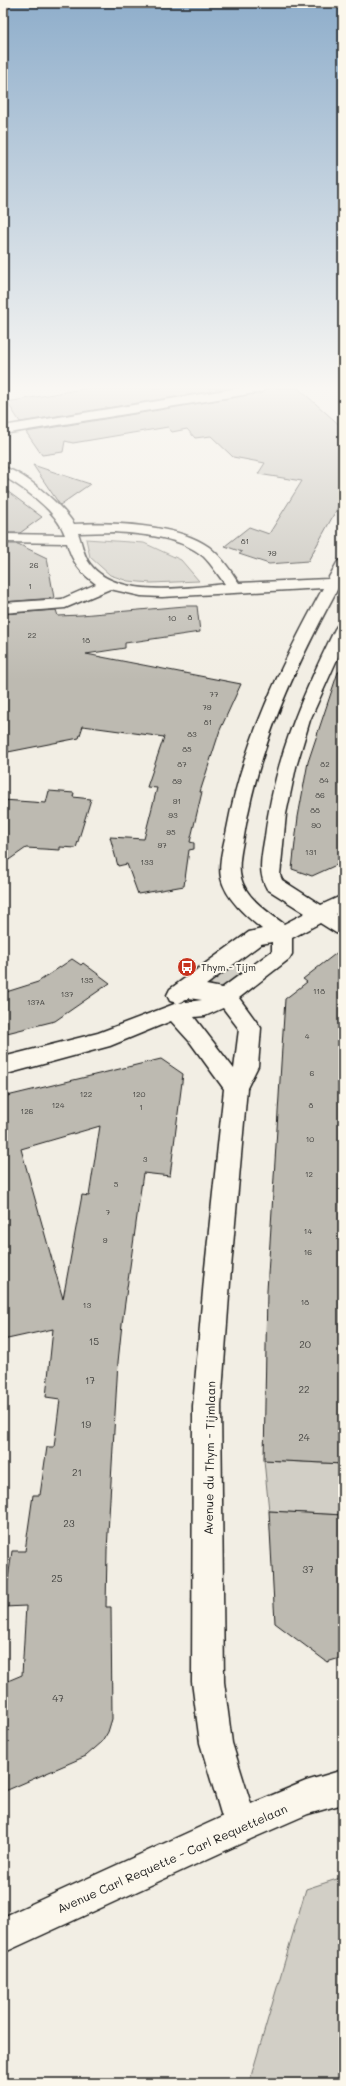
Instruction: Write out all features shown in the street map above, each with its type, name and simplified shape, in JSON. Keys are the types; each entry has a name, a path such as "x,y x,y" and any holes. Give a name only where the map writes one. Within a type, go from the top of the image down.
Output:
{"street":[{"path":"26,485 35,492 71,534 79,560 88,571 109,584 125,589 157,593 338,583"},
{"path":"3,538 71,534 99,527 133,528 175,538 203,549 215,560 235,588"},
{"path":"3,1066 102,1040 175,1011 205,1008 226,997 282,954 282,934 254,910 237,892 231,877 235,835 253,755 265,721 284,678 338,583 343,564"},
{"path":"3,608 65,603 109,584"},
{"path":"343,629 312,695 290,753 278,812 271,856 270,875 274,884 343,928"},
{"path":"236,1088 198,1036 175,1011 173,999 184,989 256,937 282,934 343,902"},
{"path":"184,989 226,997"},
{"name":"Avenue du Thym - Tijmlaan","path":"226,997 250,1028 247,1066 236,1088 218,1268 207,1406 208,1682 216,1743 241,1826"},
{"name":"Avenue Carl Requette - Carl Requettelaan","path":"3,1935 241,1826 306,1798 343,1787"}],"shaded area":[{"path":"86,539 144,543 181,560 199,581 151,583 128,581 110,575 90,557"},
{"path":"237,961 247,968 221,989 213,989 211,981"},
{"path":"264,1460 343,1464 343,1515 269,1511"},
{"path":"343,1877 343,2083 249,2083 306,1889"}],"building":[{"path":"47,485 88,485 60,505"},
{"path":"299,485 343,485 343,498 308,561 269,564 239,554 242,552 225,546 249,527 269,534"},
{"path":"3,488 42,517 20,533 3,533"},
{"path":"3,544 18,544 47,558 54,598 3,602"},
{"path":"197,606 200,632 125,643 125,648 86,654 241,684 220,730 200,792 202,792 190,842 194,843 194,849 189,850 184,886 138,894 127,864 118,866 110,837 144,839 157,788 147,787 164,737 83,726 79,738 3,753 3,614 56,610 58,616 81,615"},
{"path":"338,672 343,672 343,862 312,876 292,869 298,817 308,762"},
{"path":"49,791 74,793 73,797 91,799 76,848 60,847 60,850 26,848 3,864 3,800 46,803"},
{"path":"343,948 343,1464 264,1460 267,1291 285,999 307,982 303,979"},
{"path":"72,959 81,965 83,963 110,983 55,1021 3,1034 3,993 38,982"},
{"path":"161,1059 183,1074 170,1176 143,1173 122,1324 118,1362 107,1550 106,1607 111,1607 112,1719 108,1732 102,1742 86,1756 3,1792 3,1683 22,1675 26,1606 4,1607 12,1551 25,1551 33,1495 40,1495 47,1447 54,1447 60,1399 46,1397 53,1329 3,1340 3,1097","holes":["100,1126 89,1196 82,1195 63,1299 21,1149"]},
{"path":"269,1511 343,1515 343,1657 327,1662 275,1623"}],"place":[{"name":"Thym - Tijm","path":"187,967"}]}
